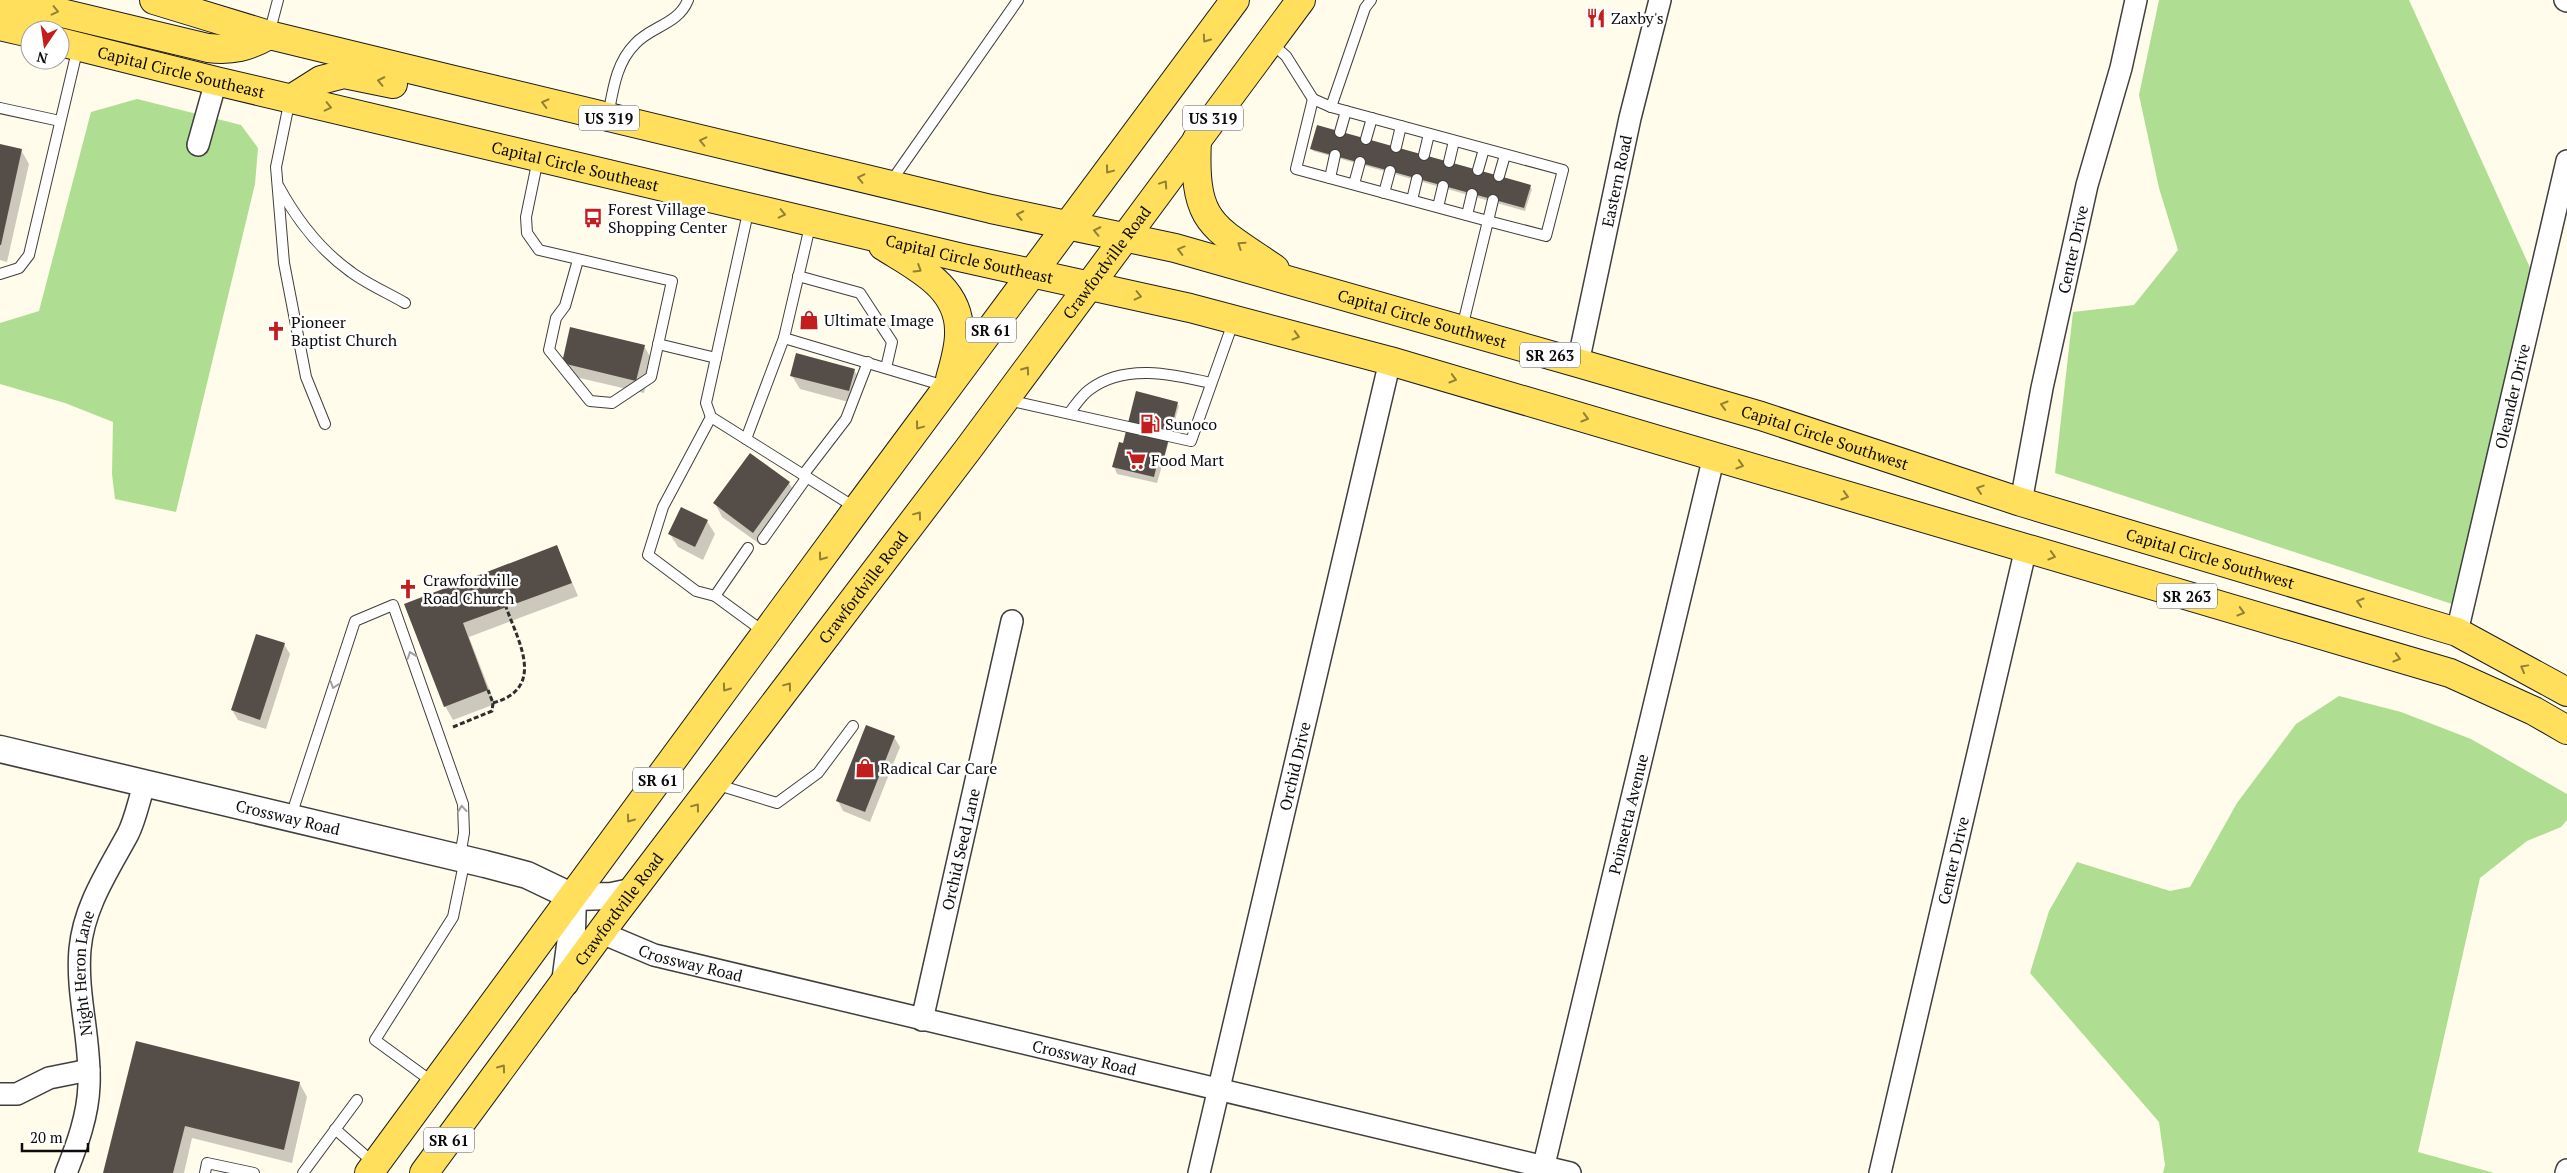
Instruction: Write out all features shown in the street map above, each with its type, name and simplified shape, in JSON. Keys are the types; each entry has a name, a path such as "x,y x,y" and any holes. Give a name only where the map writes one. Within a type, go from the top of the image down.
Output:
{"main road":[{"path":"7,0 208,48 230,51 253,45 269,35"},
{"name":"US 319","path":"154,0 269,35 607,118 1067,225 1235,0"},
{"name":"Crawfordville Road","path":"424,1173 631,892 1091,286 1301,0"},
{"path":"0,26 20,31"},
{"name":"Capital Circle Southeast","path":"70,44 216,81 1091,286"},
{"path":"291,98 321,80 344,74 411,88 446,78"},
{"path":"1198,139 1197,187 1202,208 1208,217 1222,232 1295,282"},
{"name":"Capital Circle Southwest","path":"1067,225 1184,250 1761,416 2021,502 2457,632 2567,692"},
{"name":"SR 61","path":"374,1170 857,509 1034,273 1067,225"},
{"path":"862,233 936,280 952,302 958,317 959,333 948,387"},
{"name":"SR 263","path":"1091,286 1234,319 1390,361 2450,673 2534,712 2567,730"}],"street":[{"name":"Eastern Road","path":"1578,363 1630,118 1660,0"},
{"name":"Center Drive","path":"2021,502 2042,388 2085,195 2121,68 2136,0"},
{"path":"198,145 216,81"},
{"name":"Oleander Drive","path":"2457,632 2567,161"},
{"name":"Orchid Drive","path":"1199,1173 1390,361"},
{"name":"Poinsetta Avenue","path":"1542,1170 1714,456"},
{"name":"Center Drive","path":"1880,1173 2026,548"},
{"name":"Orchid Seed Lane","path":"922,1020 1012,621"},
{"name":"Crossway Road","path":"0,749 463,858 527,875 572,897"},
{"name":"Night Heron Lane","path":"66,1173 87,1109 89,1070 78,982 80,947 90,906 109,864 128,832 145,783"},
{"path":"565,983 572,930 572,897 612,896 631,892"},
{"name":"Crossway Road","path":"602,933 654,955 1219,1090 1542,1170 1570,1173"},
{"path":"0,1094 17,1094 49,1078 89,1070"}],"lane":[{"path":"269,35 278,0"},
{"path":"607,118 621,62 636,42 671,22 685,7 688,0"},
{"path":"889,185 1018,0"},
{"path":"1331,107 1364,8 1372,0"},
{"path":"1270,42 1286,56 1313,99 1331,107 1563,170 1546,236 1296,168 1313,99"},
{"path":"0,274 19,268 29,256 60,121 66,70"},
{"path":"291,98 281,134 276,167 284,263 295,330 306,377 325,424"},
{"path":"0,108 60,121"},
{"path":"1340,132 1346,111"},
{"path":"1366,139 1372,118"},
{"path":"1396,147 1401,126"},
{"path":"1424,155 1429,134"},
{"path":"1449,162 1454,141"},
{"path":"1478,170 1484,149"},
{"path":"1330,178 1335,155"},
{"path":"1499,176 1505,155"},
{"path":"538,156 526,217 527,234 538,250 672,281 651,377 612,403 590,402 549,350 556,318 565,306 578,260"},
{"path":"1354,184 1360,162"},
{"path":"1384,193 1390,171"},
{"path":"1412,200 1418,178"},
{"path":"277,184 293,213 322,247 352,273 405,303"},
{"path":"1438,207 1443,186"},
{"path":"1467,215 1472,194"},
{"path":"1461,329 1493,200"},
{"path":"750,206 706,403 711,417 857,509"},
{"path":"746,439 784,338 811,220"},
{"path":"798,276 860,293 892,342 886,368"},
{"path":"1005,399 1191,441 1234,319"},
{"path":"784,338 948,387"},
{"path":"658,344 716,358"},
{"path":"763,539 846,419 868,362"},
{"path":"1069,413 1089,390 1120,375 1161,372 1211,383"},
{"path":"711,417 663,507 648,555 696,590 715,596 766,633"},
{"path":"715,596 748,548"},
{"path":"291,818 355,622 393,605 463,804 463,858 453,917 375,1040 435,1084"},
{"path":"714,783 777,803 818,773 853,726"},
{"path":"302,1173 357,1100"},
{"path":"335,1129 374,1170"},
{"path":"205,1173 207,1163 254,1173"}],"path":[{"path":"493,703 506,700 515,693 525,674 526,662 506,607"},
{"path":"438,732 492,711 493,703 488,690"}],"green space":[{"path":"2159,0 2409,0 2531,270 2452,604 2055,473 2073,312 2134,305 2178,250 2159,188 2139,95"},
{"path":"137,99 241,125 258,148 255,184 176,512 115,499 112,474 113,422 65,403 0,384 0,323 39,311 91,112"},
{"path":"2339,696 2401,712 2471,739 2567,794 2567,820 2561,827 2527,841 2480,878 2418,1152 2494,1173 2163,1173 2165,1165 2159,1122 2030,973 2049,911 2077,862 2170,891 2190,887 2237,803 2296,724"}],"building":[{"path":"1317,125 1531,185 1524,208 1310,149"},
{"path":"0,144 22,149 1,245 0,245"},
{"path":"570,327 645,345 636,381 562,363"},
{"path":"796,353 855,369 849,391 790,376"},
{"name":"Sunoco","path":"1136,391 1178,402 1164,458 1159,456 1154,477 1112,467 1119,442 1123,443"},
{"path":"750,453 790,482 753,533 713,503"},
{"path":"681,507 708,520 695,547 668,534"},
{"path":"557,545 572,583 463,623 488,690 444,707 404,604"},
{"path":"256,634 285,643 260,720 231,710"},
{"name":"Radical Car Care","path":"866,725 895,736 865,812 836,801"},
{"path":"136,1041 300,1082 284,1150 185,1126 173,1173 103,1173"}],"place":[{"name":"Zaxby's","path":"1596,18"},
{"name":"Forest Village Shopping Center","path":"593,218"},
{"name":"Ultimate Image","path":"809,320"},
{"name":"Pioneer Baptist Church","path":"276,331"},
{"name":"Sunoco","path":"1150,424"},
{"name":"Food Mart","path":"1136,460"},
{"name":"Crawfordville Road Church","path":"408,589"},
{"name":"Radical Car Care","path":"865,768"}]}
